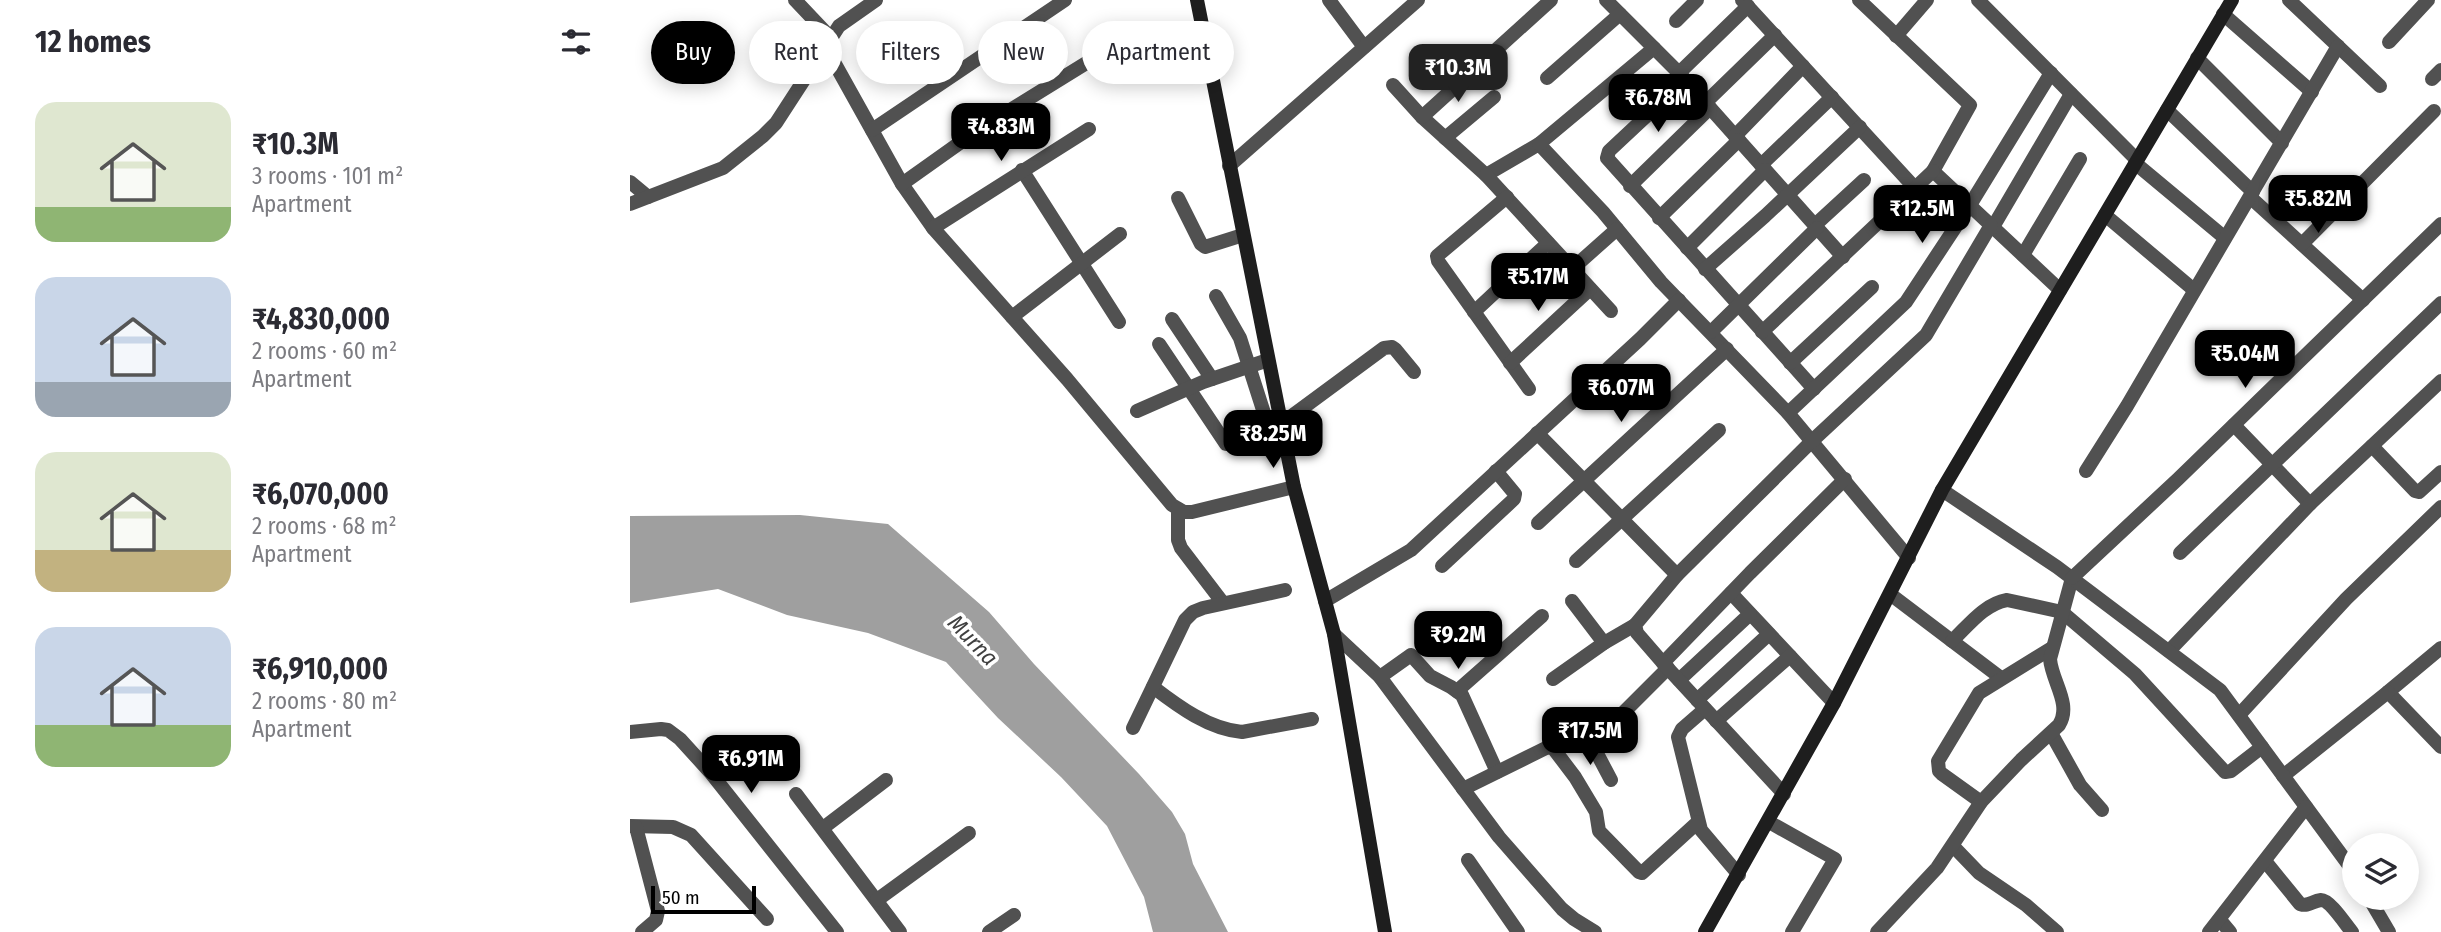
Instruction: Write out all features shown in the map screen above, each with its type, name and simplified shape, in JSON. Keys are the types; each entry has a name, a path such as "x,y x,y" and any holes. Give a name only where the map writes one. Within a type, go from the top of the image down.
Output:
{"main road":[{"path":"1197,0 1294,488 1334,634 1385,932"},
{"path":"1705,932 1834,703 1942,490 2232,0"}],"street":[{"path":"795,0 812,21"},
{"path":"842,24 876,0"},
{"path":"872,130 1065,0"},
{"path":"1329,0 1364,47"},
{"path":"1229,166 1418,0"},
{"path":"1422,117 1551,0"},
{"path":"1606,0 1682,76 1843,257"},
{"path":"1676,21 1697,0"},
{"path":"1762,332 1933,171 1970,106 1859,0"},
{"path":"1896,36 1927,0"},
{"path":"1978,0 2136,162 2225,238"},
{"path":"2289,0 2380,86"},
{"path":"2389,42 2428,0"},
{"path":"1815,389 1630,186 1607,155 1682,76 1745,3 1915,188"},
{"path":"1547,78 1620,14"},
{"path":"2223,14 2312,92"},
{"path":"1630,186 1775,35"},
{"path":"2086,471 2338,46"},
{"path":"1486,175 1539,144 1654,48"},
{"path":"2197,58 2282,143"},
{"path":"902,184 978,130 1082,66"},
{"path":"1659,218 1803,66"},
{"path":"842,70 902,184 933,228 1178,509 1192,512 1294,488"},
{"path":"1788,413 1906,302 2051,74"},
{"path":"630,204 723,168 776,122 801,84"},
{"path":"1393,85 1422,117 1486,175 1611,311"},
{"path":"1553,679 1635,625 1677,575 1812,441 1926,335 2071,94"},
{"path":"1445,138 1494,97"},
{"path":"1687,248 1832,97"},
{"path":"2167,110 2302,244 2363,299"},
{"path":"2302,244 2434,111"},
{"path":"1706,269 1860,127"},
{"path":"933,228 1089,129"},
{"path":"1539,144 1679,300 1788,413 1909,558"},
{"path":"2023,255 2080,159"},
{"path":"1022,170 1119,322"},
{"path":"1933,171 2060,290"},
{"path":"1711,332 1864,180"},
{"path":"630,182 648,197"},
{"path":"1507,197 1437,257 1529,389"},
{"path":"1178,198 1205,247 1243,234"},
{"path":"2105,215 2194,290"},
{"path":"1877,932 1937,868 1981,802 2059,725 2065,712 2051,668 2052,648 2072,578 2441,224"},
{"path":"1572,269 1617,229"},
{"path":"1012,317 1120,234"},
{"path":"1474,312 1548,243"},
{"path":"1790,363 1872,287"},
{"path":"1510,363 1590,289"},
{"path":"1216,296 1240,338 1272,438"},
{"path":"1325,601 1411,550 1679,300"},
{"path":"2180,553 2441,303"},
{"path":"1172,319 1212,379"},
{"path":"1158,344 1226,444"},
{"path":"1281,424 1384,348 1395,349 1415,372"},
{"path":"1538,523 1727,349"},
{"path":"1137,411 1188,388 1268,360"},
{"path":"2169,651 2310,504 2441,381"},
{"path":"2234,425 2310,504"},
{"path":"1576,561 1719,430"},
{"path":"1537,433 1677,575"},
{"path":"2372,446 2415,491 2419,492 2441,472"},
{"path":"1443,566 1514,499 1515,494 1496,471"},
{"path":"1611,780 1591,744 1731,593 1845,479"},
{"path":"2239,715 2346,599 2441,505 2426,486"},
{"path":"1942,490 2072,578 2220,690 2342,856"},
{"path":"1178,509 1178,540 1181,548 1223,603"},
{"path":"1133,728 1185,620 1193,612 1284,590"},
{"path":"1731,593 1834,703"},
{"path":"1890,594 2001,678"},
{"path":"1952,641 1987,607 1999,602 2007,600 2062,612 2141,680 2225,772 2231,771 2262,747"},
{"path":"1572,601 1604,643"},
{"path":"1679,680 1750,614"},
{"path":"1457,691 1542,616"},
{"path":"1635,625 1637,633 1666,666 1784,794"},
{"path":"1334,634 1380,677 1499,837 1562,909 1587,930"},
{"path":"1739,875 1707,839 1698,822 1678,735 1701,705 1769,634"},
{"path":"1981,802 1942,774 1938,761 1974,699 2001,678 2052,648"},
{"path":"2283,776 2441,648"},
{"path":"1380,677 1411,655 1430,677 1462,695 1497,772"},
{"path":"1716,721 1790,656"},
{"path":"1153,687 1186,711 1232,731 1242,732 1312,719"},
{"path":"2388,692 2441,747"},
{"path":"630,732 661,729 668,730 680,739 710,772 837,932"},
{"path":"2051,733 2080,785 2102,810"},
{"path":"1463,789 1548,747 1553,748 1575,776 1596,812 1599,831 1639,873 1644,872 1698,822"},
{"path":"822,828 886,780"},
{"path":"796,794 900,932"},
{"path":"2209,932 2306,807"},
{"path":"1769,822 1835,859 1792,932"},
{"path":"642,932 656,920 658,911 633,827 673,827 691,835 767,919"},
{"path":"877,900 969,834"},
{"path":"1953,846 1988,881 2026,905 2057,932"},
{"path":"1468,860 1518,932"},
{"path":"2265,862 2300,904 2307,906 2325,900 2352,932"},
{"path":"2376,910 2386,931"},
{"path":"989,932 1014,915"},
{"path":"2220,920 2230,932"}],"water":[{"name":"Murna","path":"800,515 888,524 989,612 1172,812 1185,834 1193,864 1228,932 1153,932 1144,897 1107,826 1061,777 998,718 946,662 868,633 787,615 718,589 630,603 630,516"}]}
